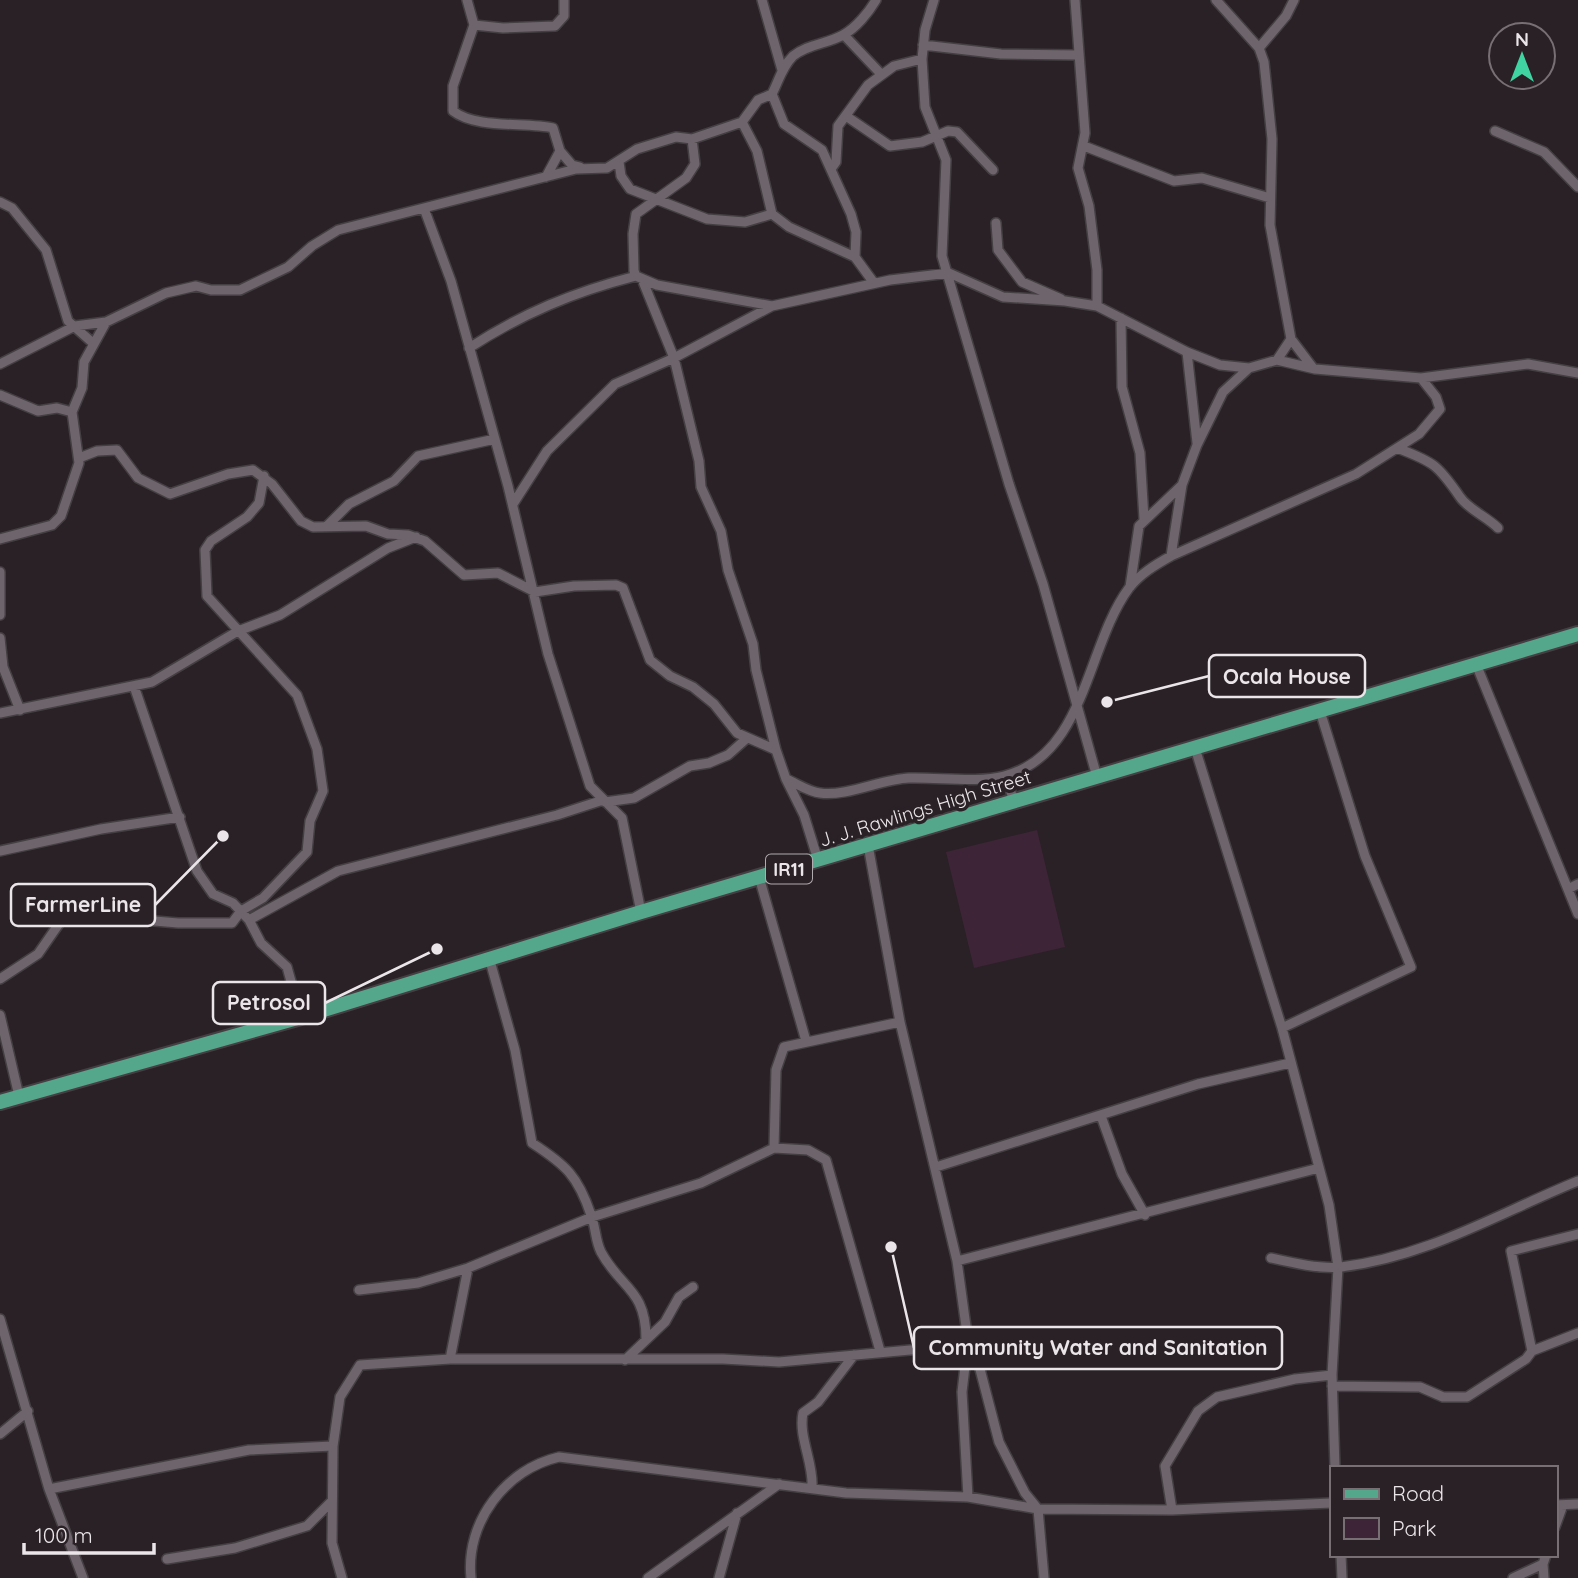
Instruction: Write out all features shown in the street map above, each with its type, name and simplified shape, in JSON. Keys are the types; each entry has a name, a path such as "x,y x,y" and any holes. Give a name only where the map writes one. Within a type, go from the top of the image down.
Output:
{"main road":[{"name":"J. J. Rawlings High Street","path":"0,1102 490,961 641,912 1578,634"}],"street":[{"path":"467,0 474,25 453,86 453,111 460,116 484,121 553,128 560,151 572,165 585,169"},
{"path":"474,25 503,28 555,26 564,16 564,0"},
{"path":"762,0 782,70"},
{"path":"0,364 75,326 106,322 166,293 185,288 240,290 288,267 312,246 338,230 425,211 546,177 585,169 607,168 626,155 658,142 676,137 692,139 742,122 758,100 772,94 782,70 794,55 812,45 844,35 868,13 876,0"},
{"path":"934,0 922,59 925,107 946,160 942,257 949,273 1009,484 1043,584 1097,777"},
{"path":"1075,0 1084,146 1078,168 1091,219 1097,270 1097,306"},
{"path":"1216,0 1259,48 1264,62 1272,139 1270,225 1291,339 1315,369"},
{"path":"1259,48 1286,16 1294,0"},
{"path":"844,35 881,75"},
{"path":"775,44 794,55"},
{"path":"923,45 1001,54 1078,55"},
{"path":"831,169 837,160 838,126 868,85 894,66 922,59"},
{"path":"772,94 784,124 822,150 856,232 855,257"},
{"path":"846,116 890,146 957,132 993,170"},
{"path":"742,122 757,151 772,214 789,227 855,257 874,283"},
{"path":"1495,131 1544,152 1578,187"},
{"path":"692,139 695,164 686,178 636,214 633,234 639,277 674,358 699,461 701,487 721,531 728,570 753,644 756,670 776,750 786,779 804,815 818,860"},
{"path":"1084,146 1174,181 1202,178 1270,198"},
{"path":"546,177 560,151"},
{"path":"619,162 621,176 630,189 706,219 733,223 772,214"},
{"path":"0,202 12,208 46,250 64,314 94,344"},
{"path":"425,211 451,281 513,504 548,654 571,720 584,771 590,786 622,818 641,912"},
{"path":"996,223 998,250 1022,282 1065,301"},
{"path":"513,504 547,451 615,384 674,358 772,306 874,283 949,273 1003,297 1097,306 1187,352 1220,365 1249,368 1277,360 1315,369 1421,378 1528,365 1578,373"},
{"path":"469,348 525,315 542,310 566,296 639,277 657,285 772,306"},
{"path":"1021,299 1022,282"},
{"path":"1121,318 1122,387 1140,453 1144,519"},
{"path":"0,539 52,525 67,500 79,458 72,412 82,388 84,362 106,322"},
{"path":"1277,360 1291,339"},
{"path":"1187,352 1197,445"},
{"path":"1171,556 1182,485 1197,445 1223,392 1249,368"},
{"path":"786,779 821,793 905,778 1006,776 1052,747 1078,708 1100,642 1130,587 1149,569 1171,556 1356,474 1419,434 1440,409 1436,397 1421,378"},
{"path":"0,395 38,411 57,408 72,412"},
{"path":"327,526 349,504 390,484 418,456 495,439"},
{"path":"1397,448 1428,460 1446,475 1460,498 1498,528"},
{"path":"79,458 97,451 117,450 138,478 170,494 253,470 264,476 301,521 313,527 366,526 388,534 416,537 439,551 460,573 498,573 535,592 575,586 616,585 623,588 650,660 670,676 693,687 714,704 737,733 776,750"},
{"path":"0,979 38,954 63,918 73,914 224,925 232,923 241,911 263,898 307,852 307,832 323,791 317,749 297,695 206,596 205,550 211,541 247,517 263,496 264,476"},
{"path":"1130,587 1136,535 1144,519 1182,485"},
{"path":"263,496 279,494"},
{"path":"0,713 66,697 152,682 238,631 280,615 388,548 416,537"},
{"path":"0,572 0,615"},
{"path":"0,638 3,667 20,710"},
{"path":"1476,664 1578,914"},
{"path":"134,686 197,871 213,894 233,903 241,911 261,943 288,967 301,1017"},
{"path":"1282,1028 1411,967 1365,856 1320,711"},
{"path":"249,920 338,871 604,801 634,798 690,766 709,763 728,755 746,738"},
{"path":"1195,748 1282,1028 1334,1229 1338,1267 1332,1375 1335,1466"},
{"path":"1006,776 1014,802"},
{"path":"0,851 100,829 180,817"},
{"path":"868,845 900,1022 957,1261 968,1341 962,1392 968,1497"},
{"path":"759,877 806,1041"},
{"path":"1567,889 1578,884"},
{"path":"490,961 516,1050 532,1143 565,1164 592,1217 595,1239 603,1254 638,1297 646,1315 646,1339"},
{"path":"0,1015 19,1096"},
{"path":"774,1149 776,1070 784,1047 900,1022"},
{"path":"936,1167 1198,1084 1290,1063"},
{"path":"1101,1116 1122,1174 1145,1215"},
{"path":"359,1290 418,1283 468,1268 592,1217 701,1183 774,1149 808,1150 826,1160 880,1350"},
{"path":"957,1261 1145,1215 1319,1168"},
{"path":"1271,1258 1338,1267 1406,1254 1453,1238 1526,1202 1578,1181"},
{"path":"1532,1351 1511,1251 1578,1234"},
{"path":"450,1359 468,1268"},
{"path":"625,1360 665,1322 679,1297 693,1287"},
{"path":"646,1315 665,1322"},
{"path":"0,1319 3,1338 28,1411 49,1489 83,1578"},
{"path":"1332,1386 1420,1387 1443,1397 1467,1397 1526,1359 1532,1351 1578,1333"},
{"path":"342,1578 332,1543 332,1446 341,1397 360,1366 450,1359 723,1359 779,1363 880,1350 921,1349 968,1341"},
{"path":"968,1341 979,1365 999,1442 1025,1493 1038,1509 1044,1578"},
{"path":"812,1488 813,1474 801,1425 803,1413 818,1402 854,1355"},
{"path":"1172,1510 1165,1466 1198,1411 1217,1397 1295,1379 1332,1375"},
{"path":"0,1434 28,1411"},
{"path":"49,1489 249,1450 332,1446"},
{"path":"463,1578 470,1565 479,1524 492,1501 513,1480 538,1462 559,1457 846,1493 968,1497 1038,1509 1172,1510 1330,1503"},
{"path":"648,1578 779,1484"},
{"path":"167,1559 235,1549 307,1526 332,1501"},
{"path":"1559,1505 1578,1504"},
{"path":"719,1578 737,1514"},
{"path":"1341,1557 1342,1578"},
{"path":"1513,1578 1544,1560"},
{"path":"1544,1560 1544,1578"},
{"path":"470,1565 471,1578"}],"green space":[{"path":"1037,830 1065,947 974,968 946,852"}],"place":[{"name":"Ocala House","path":"1107,702"},
{"name":"FarmerLine","path":"223,836"},
{"name":"Petrosol","path":"437,949"},
{"name":"Community Water and Sanitation","path":"891,1247"}]}
